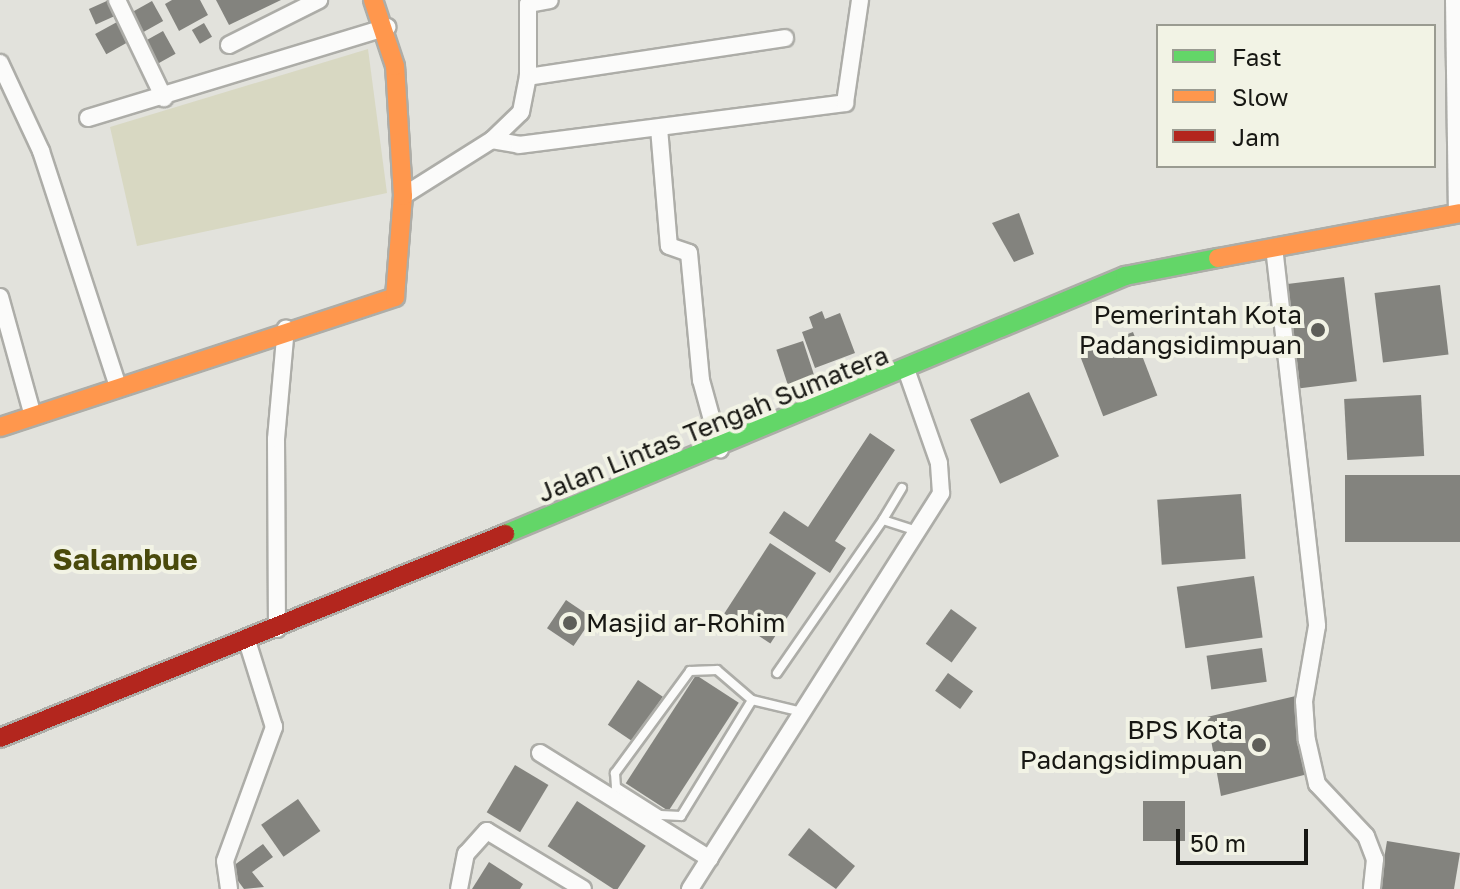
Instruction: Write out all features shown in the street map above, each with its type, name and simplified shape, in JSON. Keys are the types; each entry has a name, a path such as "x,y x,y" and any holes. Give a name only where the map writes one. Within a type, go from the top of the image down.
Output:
{"main road":[{"path":"0,427 286,328 395,297 403,196 388,27 373,0"},
{"name":"Jalan Lintas Tengah Sumatera","path":"0,738 720,449 907,372 1125,276 1458,214"}],"street":[{"path":"117,0 164,98"},
{"path":"229,45 319,0"},
{"path":"403,196 492,140 518,117 528,77 528,2 550,0"},
{"path":"492,140 519,145 845,103 860,0"},
{"path":"1454,0 1458,214"},
{"path":"88,118 164,98 388,27"},
{"path":"528,77 785,38"},
{"path":"0,63 41,151 118,386"},
{"path":"659,128 669,246 689,253 701,380 720,449"},
{"path":"1274,247 1317,626 1304,701 1307,740 1317,784 1366,836 1375,859 1372,889"},
{"path":"0,297 33,416"},
{"path":"277,629 276,439 286,328"},
{"path":"690,889 921,532 941,493 939,463 907,372"},
{"path":"229,889 225,861 274,727 247,641"},
{"path":"540,753 710,859"},
{"path":"459,889 466,854 487,831 583,889"}],"lane":[{"path":"777,673 902,488"},
{"path":"883,520 921,532"},
{"path":"752,700 681,816 660,815 616,787 615,773 690,671 717,670 752,700 804,713"}],"green space":[{"path":"368,49 387,193 137,246 110,127"}],"building":[{"path":"109,0 116,16 96,24 89,9"},
{"path":"172,0 200,0 208,15 179,31 165,4"},
{"path":"216,0 281,0 229,25"},
{"path":"152,1 163,21 142,33 131,13"},
{"path":"117,22 128,42 106,54 95,34"},
{"path":"204,23 212,37 200,44 192,30"},
{"path":"163,31 176,54 158,63 146,41"},
{"path":"1019,213 1034,254 1014,262 992,223"},
{"path":"1344,277 1357,381 1300,388 1287,284"},
{"path":"1440,285 1449,354 1383,363 1374,293"},
{"path":"822,311 825,319 840,313 855,353 815,368 802,332 813,328 809,317"},
{"path":"1133,332 1157,395 1103,416 1079,353"},
{"path":"803,341 817,384 790,392 776,350"},
{"path":"1029,392 1059,456 1000,484 970,419"},
{"path":"1421,395 1424,456 1347,460 1344,399"},
{"path":"870,433 895,450 835,541 846,548 830,573 769,533 784,511 808,527"},
{"path":"1345,475 1460,475 1460,542 1345,542"},
{"path":"1241,494 1246,559 1162,565 1157,500"},
{"path":"770,543 816,573 770,643 724,613"},
{"path":"1254,576 1263,637 1185,648 1177,587"},
{"name":"Masjid ar-Rohim","path":"566,600 593,618 574,646 547,628"},
{"path":"951,609 977,628 952,663 926,644"},
{"path":"1262,648 1267,682 1211,689 1207,656"},
{"path":"948,673 973,691 960,709 935,691"},
{"path":"696,675 739,703 669,811 626,783"},
{"path":"638,680 663,697 633,742 608,725"},
{"name":"BPS Kota Padangsidimpuan","path":"1300,695 1308,774 1221,796 1207,717"},
{"path":"515,765 548,785 520,832 487,812"},
{"path":"298,799 320,831 284,857 261,825"},
{"path":"577,801 646,846 618,889 548,846"},
{"path":"1143,801 1185,801 1185,841 1143,841"},
{"path":"809,828 855,866 836,889 788,855"},
{"path":"1387,841 1460,853 1454,889 1379,889"},
{"path":"263,844 273,857 252,872 264,887 244,889 229,869"},
{"path":"489,862 523,884 520,889 472,889"}],"traffic: fast":[{"path":"505,534 1125,276 1218,258"}],"traffic: slow":[{"path":"0,427 395,297 403,196 395,66 373,0"},
{"path":"1218,258 1460,213"}],"traffic: jam":[{"path":"0,738 505,534"}],"place":[{"name":"Pemerintah Kota Padangsidimpuan","path":"1318,330"},
{"name":"Masjid ar-Rohim","path":"570,623"},
{"name":"BPS Kota Padangsidimpuan","path":"1259,745"}],"district":[{"name":"Salambue","path":"125,559"}]}
